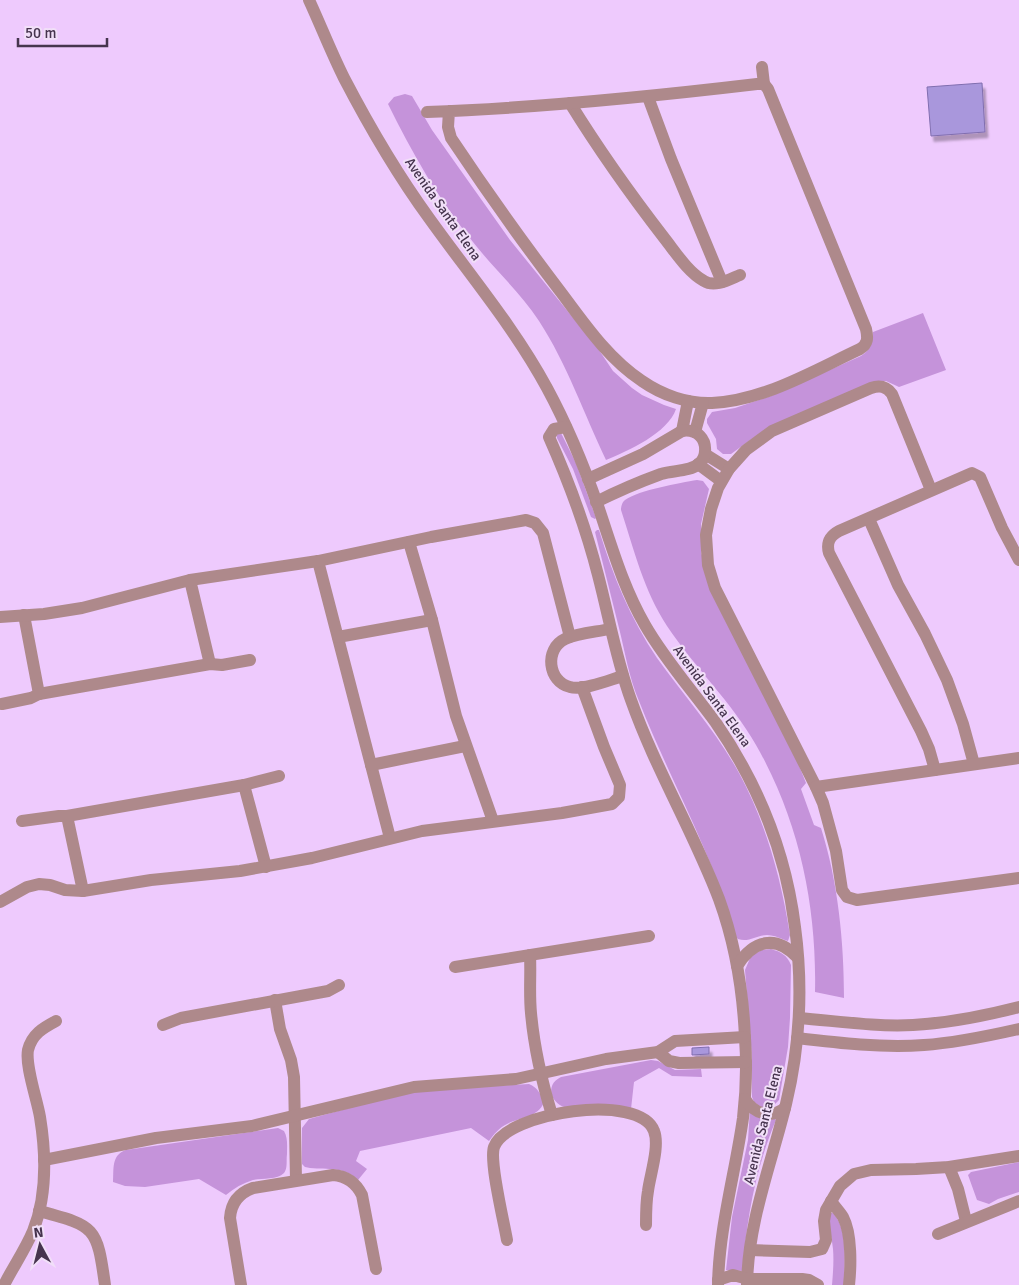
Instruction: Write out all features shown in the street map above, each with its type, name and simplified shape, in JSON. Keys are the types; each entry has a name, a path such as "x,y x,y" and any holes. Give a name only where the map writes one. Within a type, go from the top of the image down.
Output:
{"street":[{"name":"Avenida Santa Elena","path":"309,0 343,76 389,157 428,218 497,310 531,360 547,388 588,479 620,573 639,615 669,662 726,738 747,774 762,804 785,870 795,923 800,988 799,1018 793,1070 785,1108 762,1189 750,1250 748,1282"},
{"path":"450,111 448,132 473,172 526,247 598,342 641,380 668,395 702,403 728,402 756,396 860,349 867,342 867,334 863,322 768,89 764,84 762,67"},
{"path":"427,112 648,97 764,84"},
{"path":"648,97 670,159 722,282"},
{"path":"570,103 612,167 683,261 704,282 714,284 740,275"},
{"path":"931,490 892,394 888,388 880,386 871,388 772,432 746,450 729,469 721,481 711,509 706,534 707,556 711,574 729,616 816,787 830,827 842,890 850,899 857,900 1019,878"},
{"path":"682,431 688,401"},
{"path":"695,432 702,403"},
{"name":"Avenida Santa Elena","path":"566,427 554,429 549,437 576,501 598,575 622,676 646,739 711,879 727,924 736,966 745,1038 745,1099 735,1167 722,1228 718,1282"},
{"path":"588,479 643,454 682,431 695,432 703,440 705,445 701,459"},
{"path":"701,459 721,481"},
{"path":"596,502 639,482 701,459 729,469"},
{"path":"935,770 921,731 828,548 830,539 835,533 970,473 978,475 1019,560"},
{"path":"869,519 898,585 925,634 947,680 963,724 974,764"},
{"path":"0,617 82,608 190,580 318,561 526,520 535,523 543,533 570,637"},
{"path":"409,542 432,620 465,746 493,821"},
{"path":"318,561 390,838"},
{"path":"190,580 210,664"},
{"path":"24,615 39,694"},
{"path":"338,637 432,620"},
{"path":"610,629 570,637 560,642 551,659 551,666 553,673 560,682 570,688 582,687 622,676"},
{"path":"2,704 31,698 39,694 210,664 222,665 250,660"},
{"path":"0,902 27,887 39,884 65,890 83,891 151,880 208,876 312,858 422,831 608,806 619,797 620,785 582,687"},
{"path":"371,765 465,746"},
{"path":"816,787 1019,758"},
{"path":"22,821 67,816 244,785 279,776"},
{"path":"244,785 266,867"},
{"path":"67,816 83,891"},
{"path":"455,967 649,936"},
{"path":"736,966 751,949 762,943 781,944 798,958"},
{"path":"530,954 531,1012 542,1074 552,1115"},
{"path":"163,1024 181,1018 328,991 339,985"},
{"path":"274,1000 280,1029 291,1060 294,1094 296,1180"},
{"path":"799,1018 860,1024 913,1025 973,1018 1019,1007"},
{"path":"4,1285 28,1240 39,1211 43,1188 44,1160 41,1119 28,1064 28,1051 30,1043 38,1031 56,1021"},
{"path":"797,1038 872,1045 923,1045 977,1038 1019,1028"},
{"path":"44,1160 156,1138 239,1128 294,1117 414,1088 449,1083 496,1081 542,1074 606,1059 658,1052 675,1041 745,1038"},
{"path":"658,1052 669,1061 679,1063 746,1062"},
{"path":"745,1099 753,1108 764,1114 774,1113 785,1108"},
{"path":"507,1240 492,1159 493,1149 498,1140 507,1132 522,1125 552,1115 594,1110 639,1116 651,1126 656,1136 656,1147 646,1203 646,1225"},
{"path":"750,1250 810,1252 820,1250 826,1244 824,1216 826,1210 844,1182 860,1171 948,1167 1019,1156"},
{"path":"948,1167 958,1189 966,1221"},
{"path":"241,1285 230,1218 233,1204 240,1195 250,1189 333,1175 347,1178 357,1186 363,1199 376,1269"},
{"path":"938,1234 1019,1201"},
{"path":"831,1202 843,1217 847,1226 850,1251 849,1285"},
{"path":"39,1211 80,1224 94,1234 105,1285"},
{"path":"718,1282 733,1275 748,1282 802,1279 809,1280 818,1285"}],"shaded area":[{"path":"405,94 412,96 432,130 510,240 599,350 613,371 642,395 676,409 672,418 656,433 625,452 606,460 567,372 549,337 524,300 481,252 437,193 407,140 388,104 394,97"},
{"path":"923,313 946,370 899,387 886,381 878,381 753,438 731,454 723,454 717,449 716,439 707,423 707,419 712,412 735,408 771,396 861,356 870,346 873,332"},
{"path":"561,433 576,463 595,519 591,517 573,469 557,438 557,434"},
{"path":"697,480 703,481 709,489 701,524 701,553 798,763 806,783 801,789 814,825 821,828 827,848 839,912 844,998 815,992 813,928 809,896 794,833 784,803 771,774 746,729 689,656 659,613 640,570 621,510 624,501 631,496 660,487"},
{"path":"599,530 623,596 647,643 720,743 749,792 765,831 777,872 790,935 788,941 770,935 746,940 736,937 715,876 636,692 595,532"},
{"path":"771,949 783,954 791,965 790,1018 788,1047 779,1100 772,1107 763,1108 754,1102 752,1097 752,1057 745,970 751,956 762,950"},
{"path":"651,1060 658,1061 675,1070 701,1069 702,1077 672,1076 659,1068 634,1082 631,1109 568,1108 557,1103 552,1094 553,1085 561,1077"},
{"path":"529,1084 537,1089 541,1096 544,1102 541,1107 533,1114 504,1126 489,1141 471,1128 360,1151 356,1161 367,1169 358,1180 347,1172 310,1168 302,1164 302,1128 309,1119 393,1096 426,1090"},
{"path":"750,1109 774,1117 776,1120 763,1156 753,1194 749,1213 743,1271 726,1270 732,1217 748,1140"},
{"path":"278,1128 284,1131 287,1139 284,1173 273,1178 249,1181 226,1195 199,1179 145,1187 125,1186 113,1182 116,1159 121,1152 126,1150"},
{"path":"1019,1162 1019,1192 989,1204 977,1200 968,1175 971,1172"},
{"path":"831,1213 838,1220 844,1237 844,1285 832,1285"}],"building":[{"path":"982,83 985,132 931,136 927,87"},
{"path":"709,1047 709,1054 692,1055 692,1048"}]}
